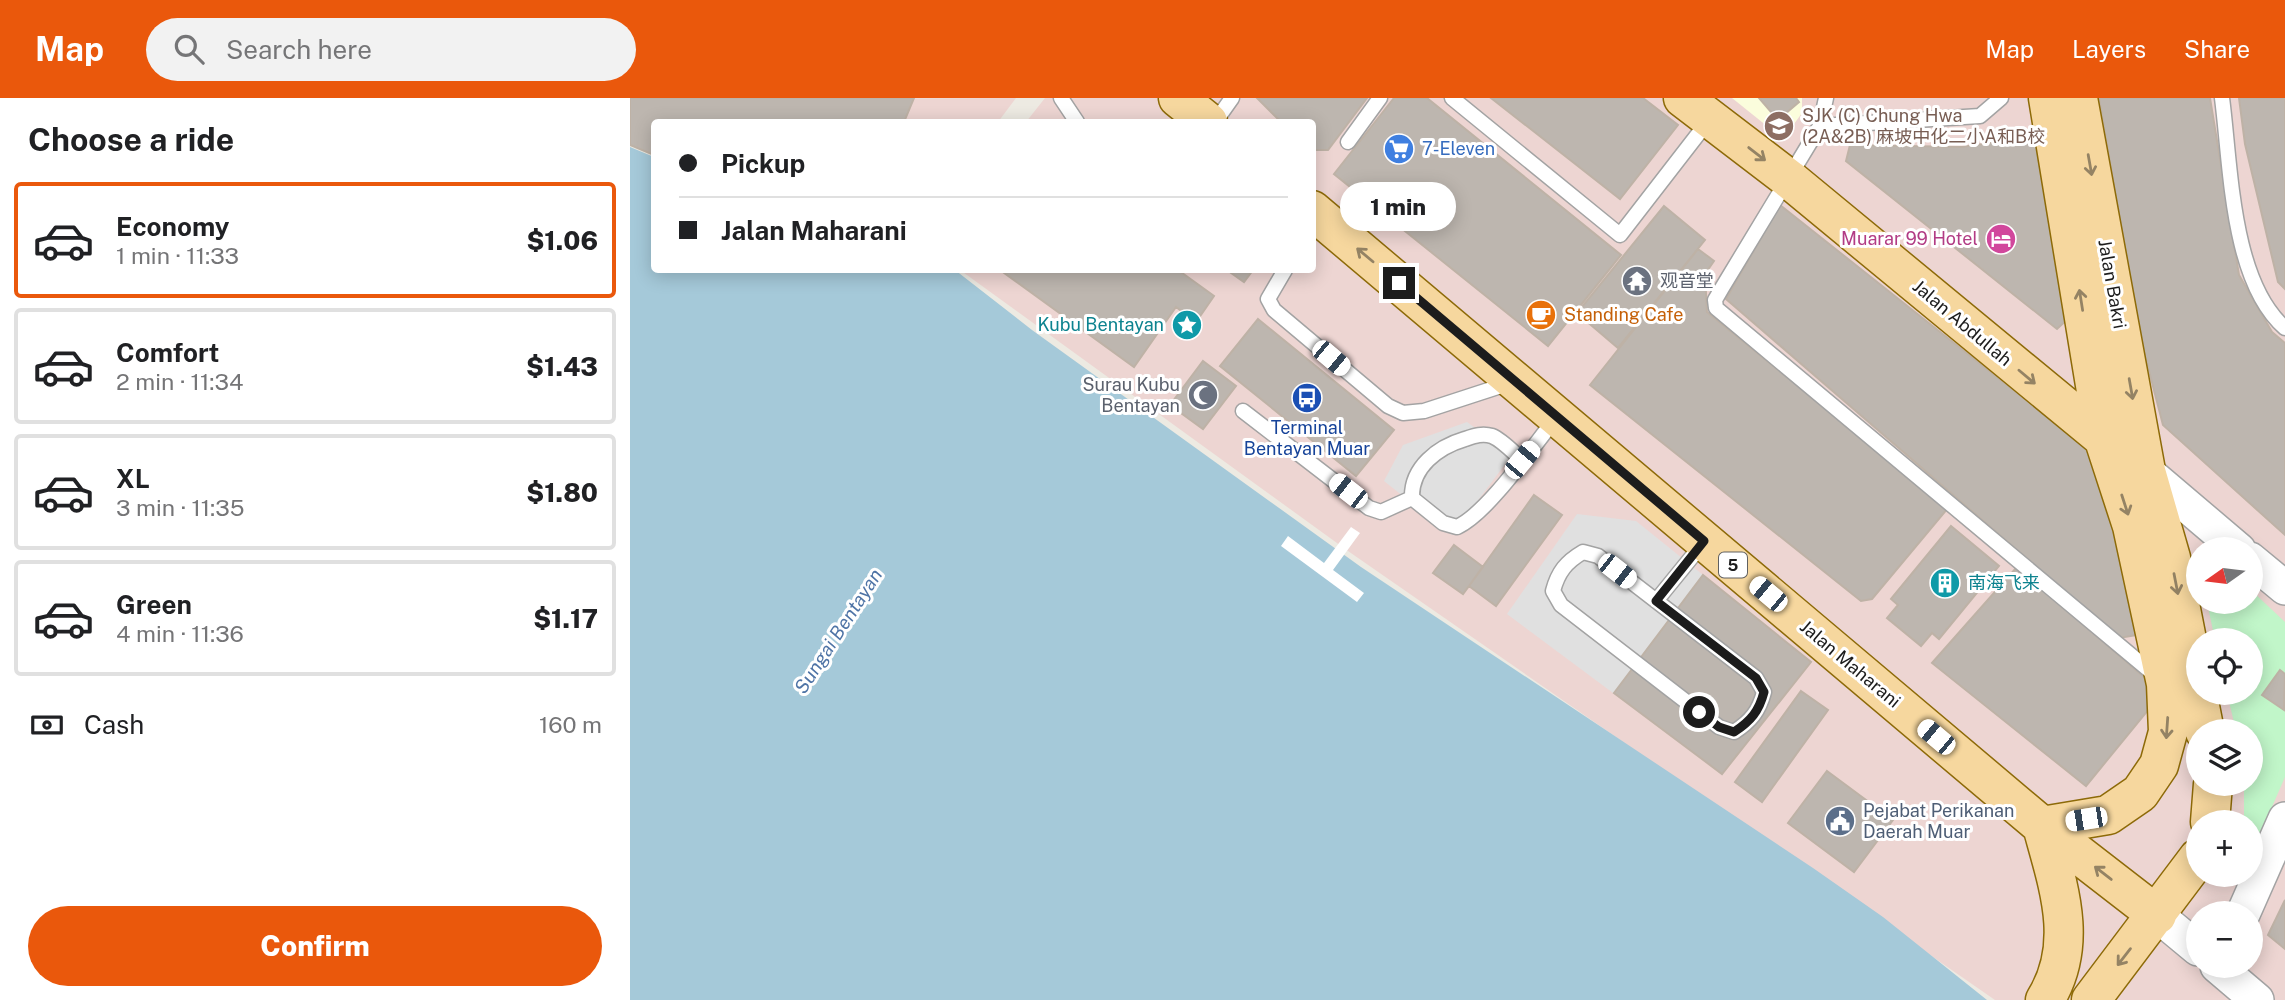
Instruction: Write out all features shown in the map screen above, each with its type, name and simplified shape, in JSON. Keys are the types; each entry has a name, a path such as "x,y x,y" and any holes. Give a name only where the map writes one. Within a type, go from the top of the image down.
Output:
{"main road":[{"path":"1178,98 1204,119"},
{"name":"Jalan Bakri","path":"2042,826 2108,815 2140,793 2159,765 2168,732 2166,684 2132,526 2104,440 2048,98"},
{"name":"Jalan Bakri","path":"2078,98 2146,471 2171,558 2202,719"},
{"name":"Jalan Abdullah","path":"1697,108 1789,179 2104,440 2146,471"},
{"name":"Jalan Maharani","path":"1316,220 1515,381 2042,826 2157,915"},
{"path":"2042,826 2059,892 2065,936 2059,978 2045,1000"},
{"path":"2091,1000 2186,875"}],"street":[{"name":"Jalan Abdullah","path":"2146,471 2224,537"},
{"path":"2263,570 2285,588"},
{"path":"2249,901 2285,819"},
{"name":"Jalan Maharani","path":"2157,915 2186,940"},
{"path":"2231,978 2257,1000"},
{"path":"2258,978 2272,1000"}],"lane":[{"path":"1061,98 1075,119"},
{"path":"1216,119 1232,98"},
{"path":"1348,142 1380,98"},
{"path":"1452,98 1620,235 1697,108"},
{"path":"1826,98 1820,126 1719,294 1716,308 2166,684"},
{"path":"1820,126 1980,116 2001,98"},
{"path":"2222,98 2243,253 2253,286 2270,315 2285,328"},
{"path":"1283,273 1268,299 1274,310 1396,410 1403,413 1424,411 1515,381"},
{"path":"1243,411 1369,508 1381,512 1412,498"},
{"path":"1412,498 1443,523 1457,527 1471,521 1557,417"},
{"path":"1412,498 1412,484 1434,452 1445,445 1481,434 1493,436 1522,460"},
{"path":"1656,601 1704,541"},
{"path":"1583,552 1598,556 1656,601 1756,678 1764,692 1760,708 1748,723 1734,732 1719,727 1561,605 1552,591 1563,568 1583,552"}],"shaded area":[{"path":"1016,98 1000,119 676,119 630,99"},
{"path":"1045,98 2285,98 2285,1000 1995,1000 1348,551 964,273 1316,273 1316,119 1028,119"},
{"name":"SJK (C) Chung Hwa (2A&2B) 麻坡中化二小A和B校","path":"1732,98 1802,98 1802,113 1783,139"},
{"path":"1467,422 1512,455 1452,535 1384,481 1403,445"},
{"path":"1577,514 1636,521 1811,662 1722,774 1507,614"}],"green space":[{"path":"2263,601 2285,622 2285,777 2263,827 2263,810 2244,810 2244,796 2263,796 2263,719 2233,719 2230,705 2263,705 2263,628 2212,628 2210,614 2263,614"}],"water":[{"name":"Sungai Bentayan","path":"630,147 651,156 651,273 959,273 1032,330 1361,567 1813,868 1883,917 1987,1000 630,1000"}],"pier":[{"path":"1351,527 1360,533 1333,570 1364,593 1357,602 1281,546 1288,536 1324,563"}],"building":[{"path":"630,98 914,98 905,119 651,119 651,154 630,145"},
{"path":"1257,98 1367,98 1328,150 1316,150 1316,119 1278,119"},
{"path":"1394,98 1427,98 1621,255 1548,346 1334,174"},
{"path":"1491,98 1643,98 1678,125 1620,199"},
{"path":"1759,98 1796,98 1799,102 1778,120"},
{"path":"2099,98 2210,98 2239,275 2272,332 2285,343 2285,535 2163,425 2140,336"},
{"path":"2239,98 2285,98 2285,289 2278,282 2245,144"},
{"name":"Muarar 99 Hotel","path":"2039,136 2070,317 2057,329 1846,161 1850,145 1962,147"},
{"path":"1780,205 2099,458 2137,635 2119,638 1726,299"},
{"name":"观音堂","path":"1664,206 1705,240 1618,348 1577,313"},
{"path":"1698,249 1714,261 1705,274 1707,312 1948,508 1872,599 1861,601 1590,385"},
{"path":"1004,273 1182,273 1214,296 1196,322 1176,307 1134,367"},
{"path":"1231,273 1251,273 1244,282"},
{"name":"Terminal Bentayan Muar","path":"1258,319 1394,430 1356,476 1220,366"},
{"name":"Surau Kubu Bentayan","path":"1203,361 1236,386 1203,429 1170,405"},
{"path":"1534,495 1562,515 1496,606 1469,586"},
{"name":"南海飞来","path":"1951,526 1999,566 1939,639 1932,633 1921,646 1887,618 1898,605 1891,599"},
{"path":"1454,545 1483,567 1463,594 1433,573"},
{"path":"2017,567 2145,678 2153,704 2086,786 1932,663"},
{"path":"1703,575 1811,662 1722,774 1614,693"},
{"path":"2280,670 2285,674 2284,710 2263,694"},
{"path":"1801,691 1828,710 1762,802 1735,782"},
{"name":"Pejabat Perikanan Daerah Muar","path":"1827,771 1893,820 1854,872 1788,823"},
{"path":"2285,900 2285,949 2268,935"}],"place":[{"name":"SJK (C) Chung Hwa (2A&2B) 麻坡中化二小A和B校","path":"1779,126"},
{"name":"7-Eleven","path":"1399,149"},
{"name":"Muarar 99 Hotel","path":"2001,239"},
{"name":"观音堂","path":"1637,281"},
{"name":"Standing Cafe","path":"1541,315"},
{"name":"Kubu Bentayan","path":"1187,325"},
{"name":"Surau Kubu Bentayan","path":"1203,395"},
{"name":"Terminal Bentayan Muar","path":"1307,398"},
{"name":"南海飞来","path":"1945,583"},
{"name":"Pejabat Perikanan Daerah Muar","path":"1840,821"}],"route":[{"path":"1399,283 1704,541 1656,601 1756,678 1764,692 1760,708 1748,723 1734,732 1719,727 1699,712"}]}
